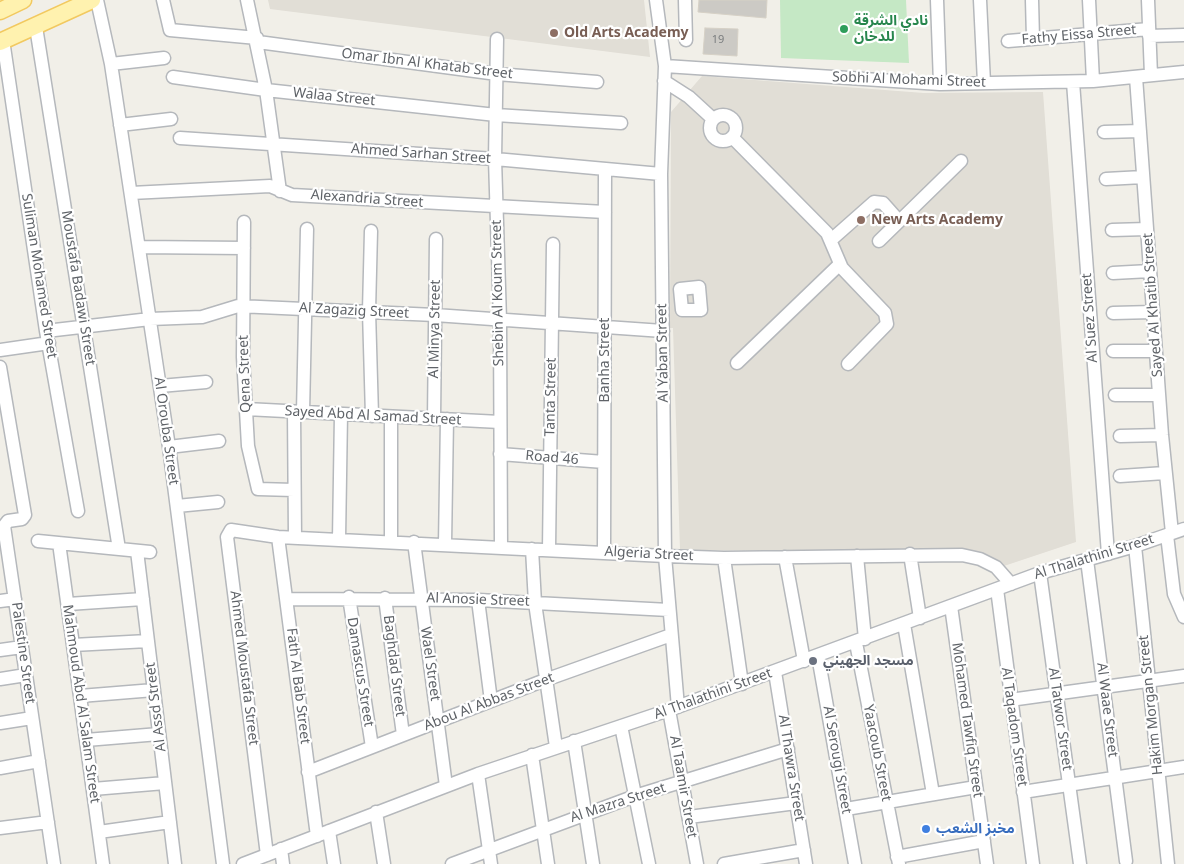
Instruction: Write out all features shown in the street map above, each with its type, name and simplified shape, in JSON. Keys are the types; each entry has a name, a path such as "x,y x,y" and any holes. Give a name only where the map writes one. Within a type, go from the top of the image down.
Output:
{"main road":[{"path":"0,11 23,0"},
{"path":"1,41 36,27 92,0"}],"street":[{"name":"Al Orouba Street","path":"97,0 111,64 169,447 223,864"},
{"name":"Omar Ibn Al Khatab Street","path":"163,0 170,30 257,40 497,74 597,82"},
{"path":"247,0 257,40 276,144 280,191"},
{"name":"Al Yaban Street","path":"656,0 665,66 661,174 665,556 674,708"},
{"path":"685,0 686,40"},
{"path":"937,0 940,84"},
{"path":"980,0 984,83"},
{"path":"1032,0 1033,38"},
{"path":"1089,0 1093,81"},
{"path":"1148,0 1151,75"},
{"name":"Moustafa Badawi Street","path":"36,27 119,549"},
{"name":"Fathy Eissa Street","path":"1008,41 1091,34 1149,33 1184,35"},
{"name":"Shebin Al Koum Street","path":"496,39 495,160 500,320 501,547"},
{"name":"Suliman Mohamed Street","path":"1,41 78,511"},
{"path":"111,64 164,58"},
{"name":"Sobhi Al Mohami Street","path":"665,66 940,84 1073,82 1184,72"},
{"name":"Walaa Street","path":"173,77 266,90 496,115 621,123"},
{"name":"Sayed Al Khatib Street","path":"1136,77 1174,594 1184,617"},
{"path":"664,81 688,96 713,119 710,128 712,136 720,141 732,137 827,233 840,264 885,313 888,320 887,324 848,364"},
{"name":"Al Suez Street","path":"1073,82 1108,554"},
{"path":"120,124 171,118"},
{"path":"1104,132 1140,131"},
{"name":"Ahmed Sarhan Street","path":"180,138 605,168 661,174"},
{"path":"879,241 961,161"},
{"name":"Banha Street","path":"604,552 605,168"},
{"path":"1106,179 1143,177"},
{"name":"Alexandria Street","path":"131,193 270,186 292,195 497,208 605,212"},
{"path":"831,240 874,202 883,203 899,221"},
{"name":"Qena Street","path":"244,222 243,357 248,446 258,489 294,490"},
{"path":"295,538 294,490 305,309 307,229"},
{"path":"1112,230 1147,229"},
{"path":"371,231 369,311 372,416"},
{"name":"Al Minya Street","path":"436,239 435,315 445,544"},
{"name":"Tanta Street","path":"549,549 553,244"},
{"path":"139,247 244,248"},
{"path":"737,363 840,264"},
{"path":"1113,273 1150,272"},
{"path":"662,299 680,300"},
{"name":"Al Zagazig Street","path":"0,350 84,327 150,319 202,317 232,307 244,306 369,311 662,331"},
{"path":"1112,314 1153,312"},
{"path":"1113,351 1156,351"},
{"name":"Palestine Street","path":"0,367 25,515 22,519 6,522 2,529 5,564 15,599 48,822 50,864"},
{"path":"160,386 206,382"},
{"path":"1115,394 1159,395"},
{"name":"Sayed Abd Al Samad Street","path":"246,409 500,422"},
{"path":"339,539 341,414"},
{"path":"391,417 391,541"},
{"path":"1120,436 1162,435"},
{"path":"169,447 220,441"},
{"name":"Road 46","path":"500,454 604,462"},
{"path":"1120,476 1166,472"},
{"path":"177,506 218,502"},
{"name":"Al Thalathini Street","path":"243,864 478,774 804,662 1040,573 1135,546 1184,529"},
{"name":"Ahmed Moustafa Street","path":"267,855 227,537 228,533 235,530 278,537"},
{"name":"Algeria Street","path":"278,537 724,558 910,554 962,555 980,559 996,567 1011,584"},
{"name":"Fath Al Bab Street","path":"278,537 308,772 323,833 334,864"},
{"path":"38,541 150,552"},
{"name":"Wael Street","path":"414,542 446,786"},
{"name":"Mahmoud Abd Al Salam Street","path":"59,543 103,864"},
{"name":"Hakim Morgan Street","path":"1135,546 1168,864"},
{"path":"532,548 545,680 556,747"},
{"name":"Al Assd Street","path":"136,551 175,864"},
{"path":"910,554 920,618"},
{"name":"Yaacoub Street","path":"857,556 861,641 898,861"},
{"path":"785,557 804,662"},
{"path":"724,558 742,684"},
{"name":"Al Waae Street","path":"1087,560 1126,860"},
{"name":"Al Tatwor Street","path":"1040,573 1080,864"},
{"name":"Al Taqadom Street","path":"997,589 1010,700 1033,864"},
{"name":"Al Anosie Street","path":"287,598 422,598 536,602 669,610"},
{"name":"Damascus Street","path":"349,598 372,747"},
{"name":"Baghdad Street","path":"385,598 403,735"},
{"path":"0,601 15,599"},
{"path":"68,604 143,599"},
{"path":"478,600 491,701"},
{"name":"Mohamed Tawfiq Street","path":"951,606 987,864"},
{"path":"904,624 933,794"},
{"name":"Abou Al Abbas Street","path":"308,772 545,680 671,635"},
{"path":"73,645 148,641"},
{"path":"0,650 22,647"},
{"name":"Al Serougi Street","path":"818,656 855,864"},
{"name":"Al Thawra Street","path":"775,672 806,864"},
{"path":"0,679 26,674"},
{"path":"1010,700 1184,676"},
{"path":"80,696 154,690"},
{"name":"Al Taamir Street","path":"674,708 683,782 697,864"},
{"path":"0,723 32,718"},
{"path":"621,726 649,864"},
{"path":"86,740 159,734"},
{"path":"574,741 593,864"},
{"name":"Al Mazra Street","path":"452,864 585,813 788,749"},
{"path":"532,756 548,864"},
{"path":"0,768 39,761"},
{"path":"1023,792 1184,767"},
{"path":"478,774 491,864"},
{"path":"93,789 166,784"},
{"path":"846,809 976,787"},
{"path":"689,817 796,802"},
{"path":"376,812 384,864"},
{"path":"0,828 48,822"},
{"path":"99,832 170,822"},
{"path":"898,861 984,842"},
{"path":"281,849 283,864"},
{"path":"724,864 804,850"}],"shaded area":[{"name":"Old Arts Academy","path":"268,0 644,0 650,57 270,9"},
{"name":"New Arts Academy","path":"702,76 924,93 1043,92 1076,542 1004,566 971,551 680,550 673,328 670,328 671,112"}],"green space":[{"name":"نادي الشرقة للدخان","path":"780,0 906,0 909,63 781,58"}],"building":[{"path":"699,0 767,0 766,18 698,12"},
{"path":"705,28 738,29 737,56 703,54"}],"place":[{"name":"نادي الشرقة للدخان","path":"844,29"},
{"name":"Old Arts Academy","path":"554,33"},
{"name":"New Arts Academy","path":"861,220"},
{"name":"مسجد الجهيني","path":"813,661"},
{"name":"مخبز الشعب","path":"926,829"}]}
